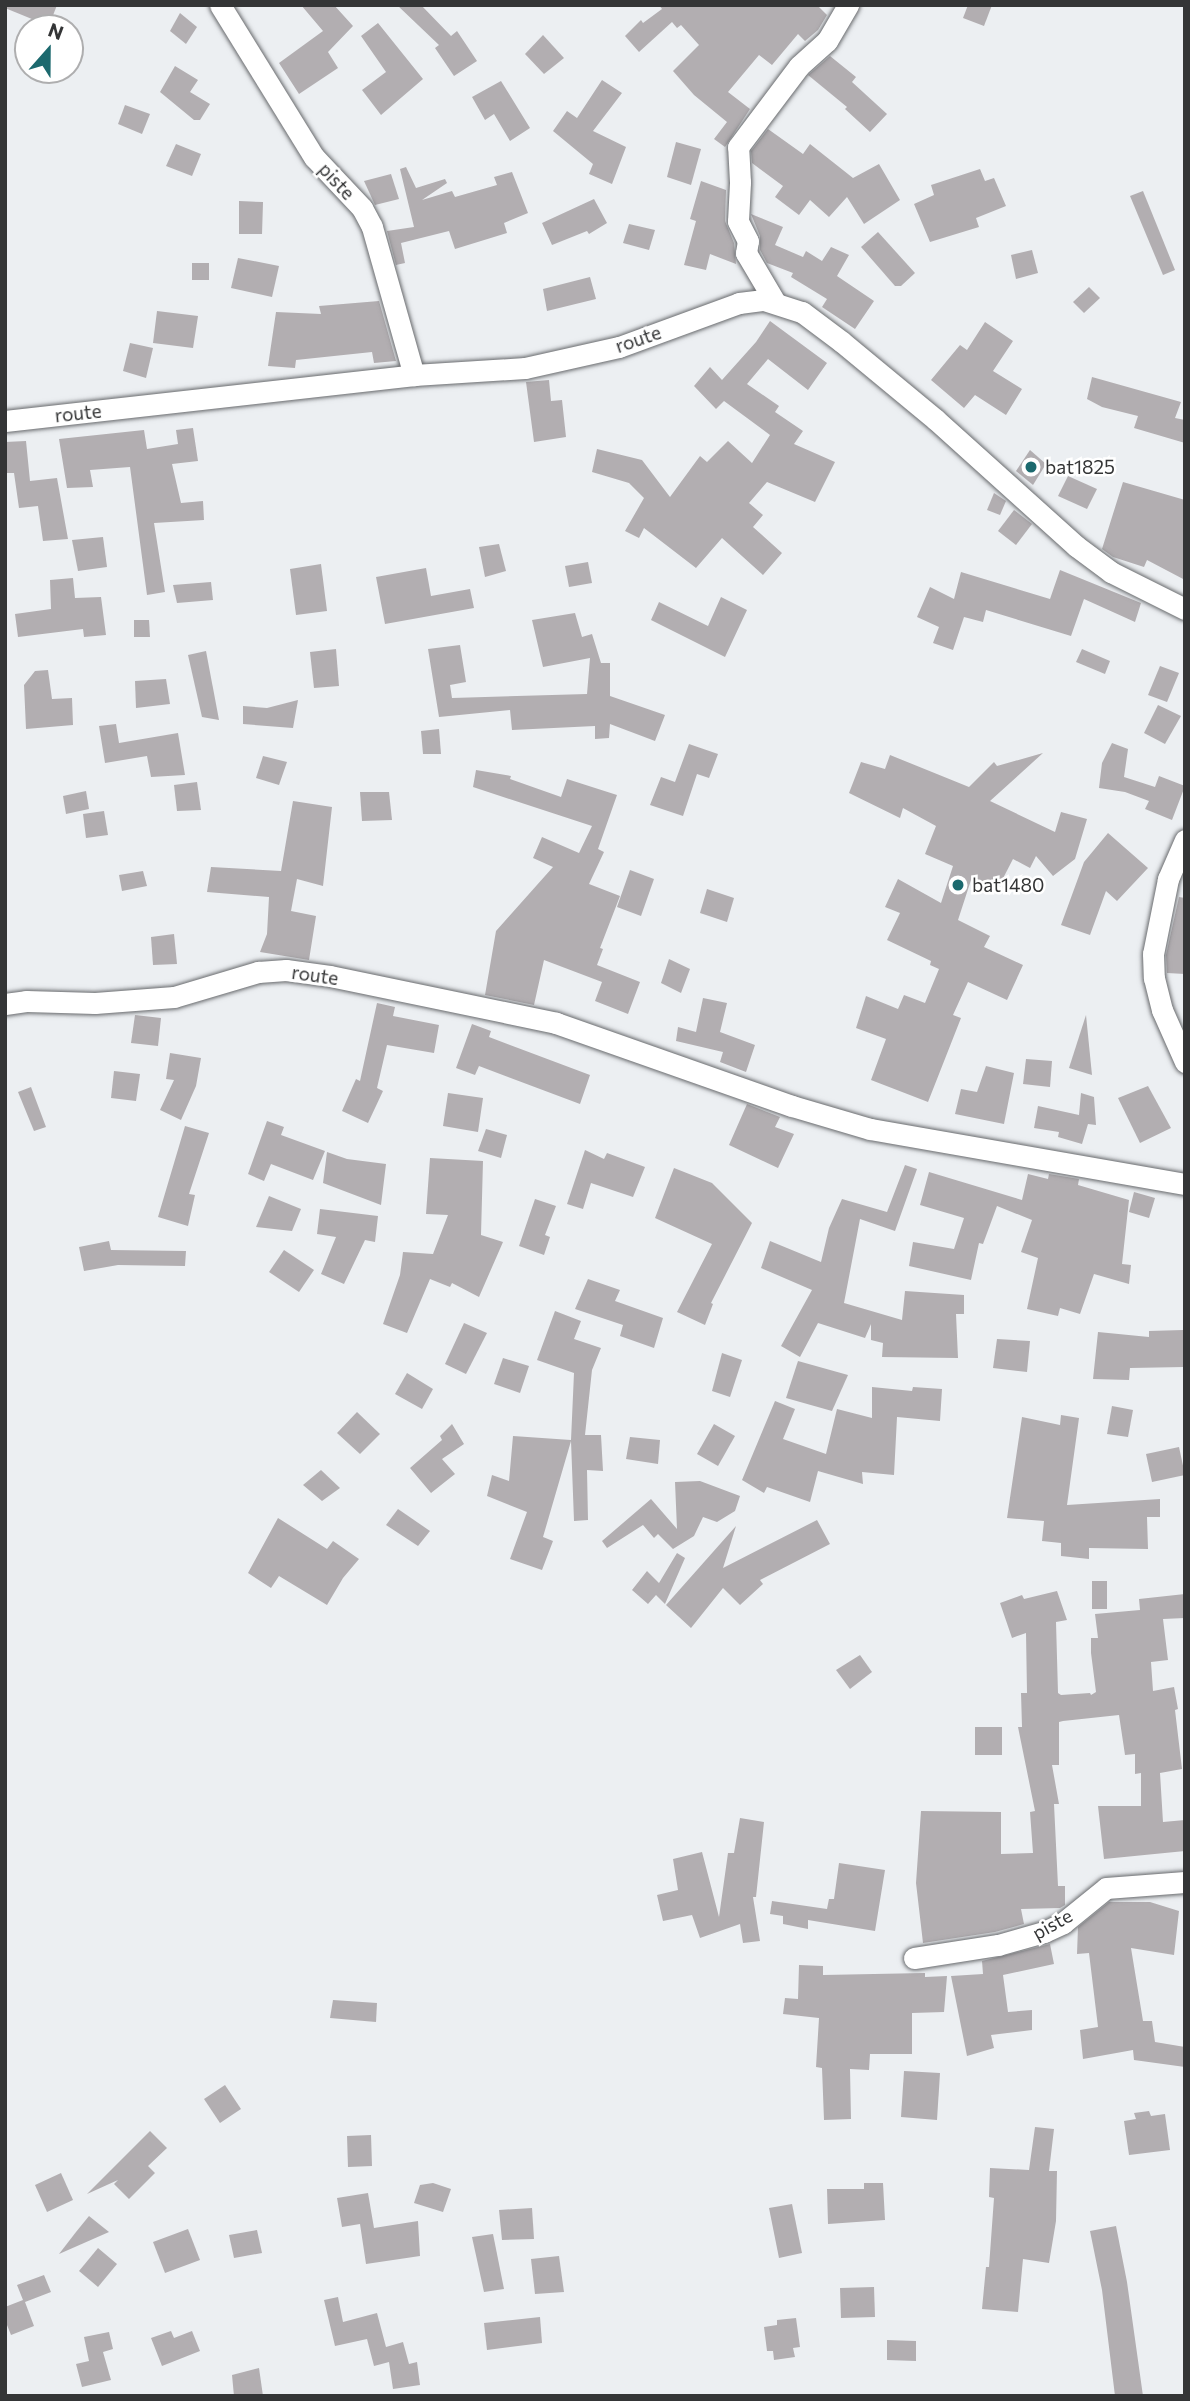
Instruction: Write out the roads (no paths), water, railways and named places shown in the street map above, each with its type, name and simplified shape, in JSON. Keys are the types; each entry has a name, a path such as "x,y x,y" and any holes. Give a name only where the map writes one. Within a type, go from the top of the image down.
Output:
{"street":[{"name":"piste","path":"220,5 314,157 362,208 372,227 414,375"},
{"path":"775,302 746,253 748,241 738,221 738,147 799,66 827,41 848,5"},
{"name":"route","path":"5,421 414,375 525,368 619,347 739,303 775,302 802,312 842,342 935,419 1076,546 1111,572 1176,605"},
{"path":"1185,840 1168,879 1157,925 1153,966 1161,1010 1185,1062"},
{"name":"route","path":"5,1004 174,997 258,972 286,970 330,976 556,1023 792,1106 870,1129 1185,1184"},
{"name":"piste","path":"914,1958 998,1945 1044,1932 1063,1923 1106,1888 1185,1882"}],"place":[{"name":"bat1825","path":"1031,467"},
{"name":"bat1480","path":"958,885"}]}
